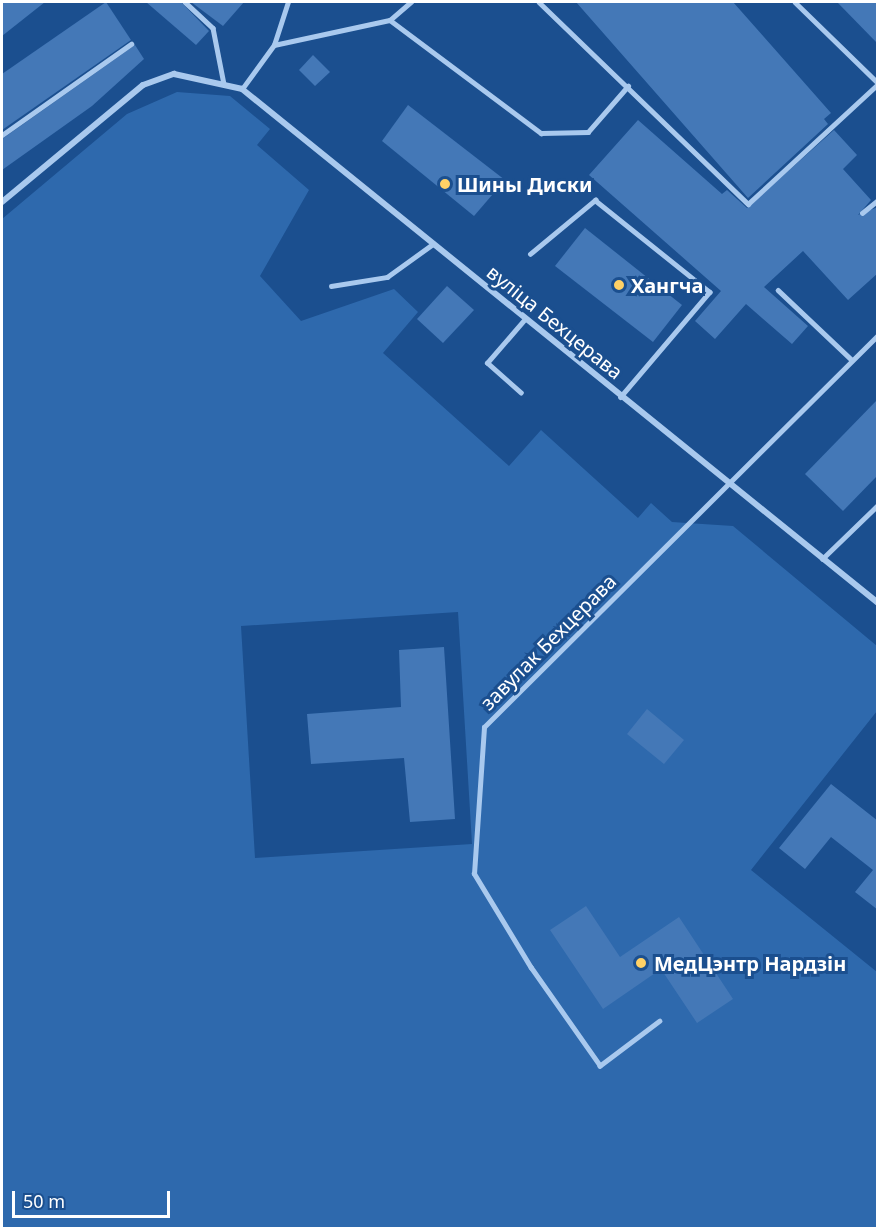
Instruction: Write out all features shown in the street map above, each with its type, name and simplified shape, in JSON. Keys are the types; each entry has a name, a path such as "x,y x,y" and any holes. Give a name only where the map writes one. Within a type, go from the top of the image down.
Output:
{"street":[{"name":"вуліца Бехцерава","path":"2,202 143,85 174,74 205,78 243,89 729,485 878,603"}],"lane":[{"path":"185,2 213,28 224,84"},
{"path":"243,89 274,45 288,2"},
{"path":"274,45 390,20 411,2"},
{"path":"539,2 748,204 878,83 795,2"},
{"path":"390,20 541,133 588,132 628,86"},
{"path":"2,135 131,45"},
{"path":"530,254 595,200 710,292 621,397"},
{"path":"862,213 878,200"},
{"path":"331,286 387,277 433,244"},
{"path":"778,290 852,360"},
{"path":"521,393 487,363 525,319"},
{"name":"завулак Бехцерава","path":"660,1021 600,1066 474,874 484,727 878,335"},
{"path":"822,559 878,505"}],"shaded area":[{"path":"177,92 230,96 270,129 257,145 309,190 260,276 301,321 394,289 418,312 383,353 509,466 541,430 638,518 651,503 672,522 733,526 877,646 877,711 751,870 877,972 877,1228 2,1228 2,219 127,114","holes":["458,612 472,844 255,858 241,626"]}],"building":[{"path":"2,2 45,2 2,36"},
{"path":"106,2 131,40 2,130 2,74"},
{"path":"146,2 181,2 209,31 196,45"},
{"path":"191,2 244,2 223,26"},
{"path":"576,2 733,2 831,113 824,119 828,124 748,198"},
{"path":"837,2 878,2 878,44"},
{"path":"135,45 144,59 92,106 2,170 2,139"},
{"path":"313,55 330,72 315,86 299,70"},
{"path":"408,105 505,180 474,216 382,141"},
{"path":"638,120 722,194 727,190 747,208 834,130 857,155 843,169 871,200 858,215 878,207 878,273 848,300 803,251 764,287 808,326 792,344 746,304 715,339 695,321 721,291 589,175"},
{"name":"Хангча","path":"585,228 682,305 653,342 555,266"},
{"path":"447,286 474,310 443,343 417,319"},
{"path":"878,399 878,475 843,511 805,474"},
{"path":"444,647 455,819 410,822 404,758 311,764 307,714 401,707 399,650"},
{"path":"647,709 684,740 664,764 627,734"},
{"path":"831,784 878,821 878,910 855,892 873,870 831,837 805,869 779,848"},
{"name":"МедЦэнтр Нардзін","path":"586,906 620,957 679,917 733,999 697,1023 661,969 603,1009 550,930"}],"place":[{"name":"Шины Диски","path":"445,184"},
{"name":"Хангча","path":"619,285"},
{"name":"МедЦэнтр Нардзін","path":"641,963"}]}
